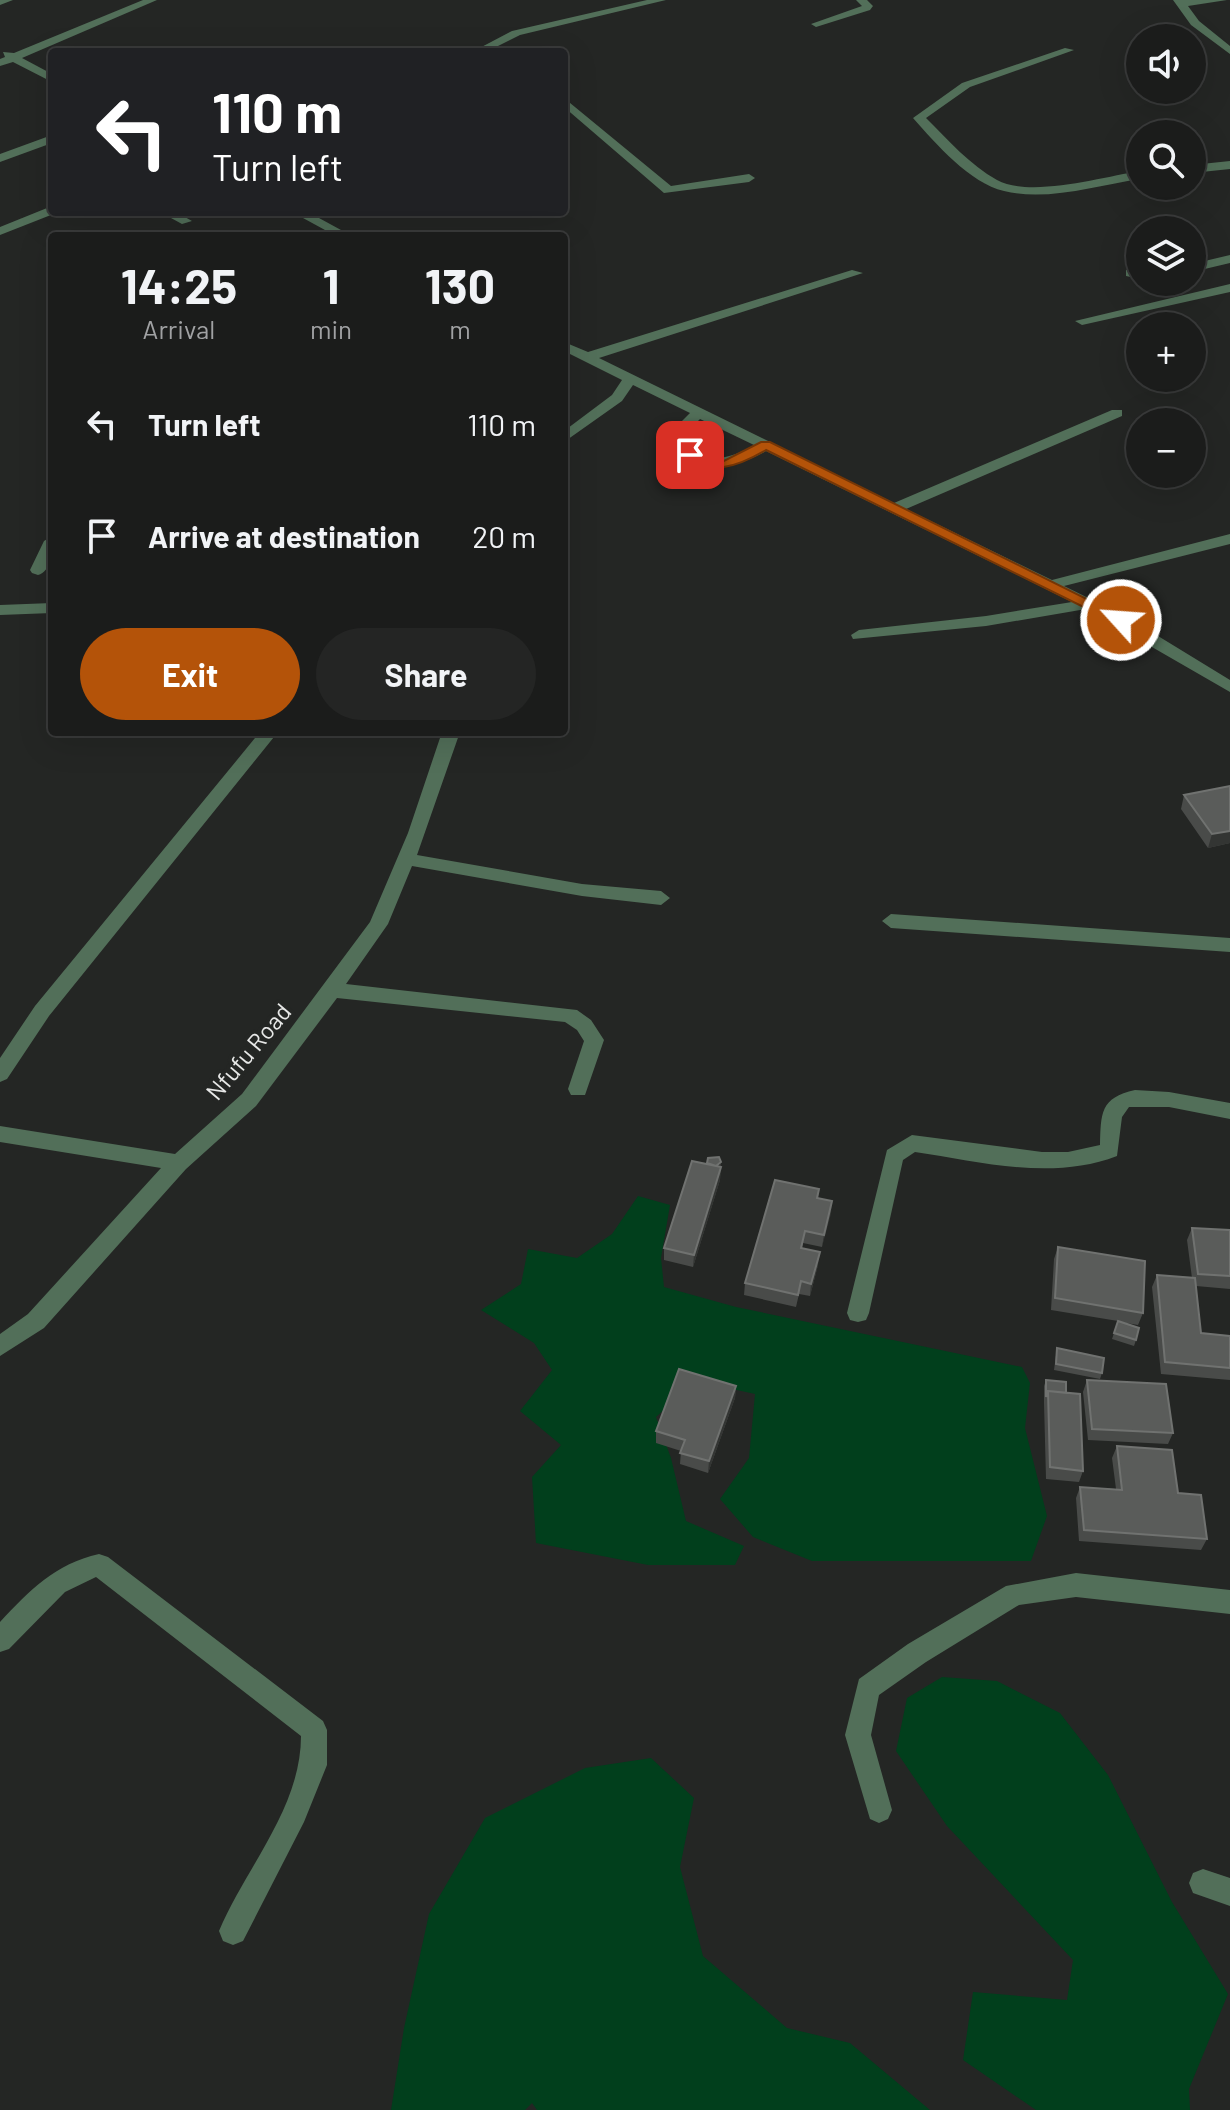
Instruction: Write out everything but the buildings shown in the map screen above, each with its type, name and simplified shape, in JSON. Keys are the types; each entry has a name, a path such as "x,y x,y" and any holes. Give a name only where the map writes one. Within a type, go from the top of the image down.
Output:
{"street":[{"path":"0,2 8,0"},
{"path":"0,63 152,0"},
{"path":"485,48 516,33 661,0"},
{"path":"816,24 866,8 868,6 861,0"},
{"path":"1180,2 1222,0"},
{"path":"1180,2 1195,23 1230,51"},
{"path":"0,50 48,77"},
{"path":"1069,50 966,85 919,118 981,174 1002,188 1034,189 1126,177"},
{"path":"568,104 668,190 749,178"},
{"path":"0,158 48,140"},
{"path":"1206,168 1230,165"},
{"path":"0,231 48,212"},
{"path":"175,216 186,221"},
{"path":"306,216 338,232"},
{"path":"1206,265 1230,259"},
{"path":"587,357 857,273"},
{"path":"1082,321 1230,288"},
{"path":"568,348 1121,620 1230,687"},
{"path":"568,435 617,398 630,379"},
{"path":"699,412 674,436 679,446 690,455 723,466 736,463 765,445"},
{"path":"895,508 1117,413"},
{"path":"1050,585 1230,539"},
{"path":"38,570 48,549"},
{"path":"859,635 986,621 1088,604"},
{"path":"0,610 48,608"},
{"path":"0,1074 42,1011 266,736"},
{"name":"Nfufu Road","path":"0,1346 36,1321 179,1163 249,1100 332,990 379,924 446,754 450,736"},
{"path":"406,859 582,890 661,898"},
{"path":"891,921 1230,945"},
{"path":"332,990 570,1015 584,1025 594,1040 578,1089"},
{"path":"858,1313 894,1156 912,1143 1066,1163 1095,1159 1110,1150 1114,1110 1117,1103 1127,1097 1144,1096 1230,1111"},
{"path":"0,1134 179,1163"},
{"path":"0,1640 57,1580 79,1568 99,1565 314,1730 314,1765 295,1813 233,1931"},
{"path":"879,1810 858,1735 868,1688 917,1653 1015,1594 1076,1585 1230,1602"},
{"path":"1203,1883 1230,1892"}],"green space":[{"path":"638,1196 670,1205 661,1258 664,1287 736,1307 1022,1367 1030,1383 1025,1428 1047,1516 1031,1561 812,1561 753,1537 720,1499 749,1458 755,1394 696,1381 656,1417 671,1458 686,1521 744,1546 735,1565 648,1565 536,1543 532,1477 561,1445 520,1411 552,1370 534,1343 481,1310 521,1284 528,1249 577,1258 612,1234"},
{"path":"942,1677 997,1681 1060,1713 1108,1775 1172,1902 1228,1994 1189,2089 1190,2110 1036,2110 963,2060 973,1992 1067,2000 1073,1960 947,1826 896,1751 907,1698"},
{"path":"651,1758 694,1798 680,1867 703,1956 787,2028 850,2043 930,2110 537,2110 532,2103 525,2110 391,2110 404,2028 429,1914 485,1818 585,1768"}],"route":[{"path":"690,455 723,466 736,463 765,445 1121,620"}]}
